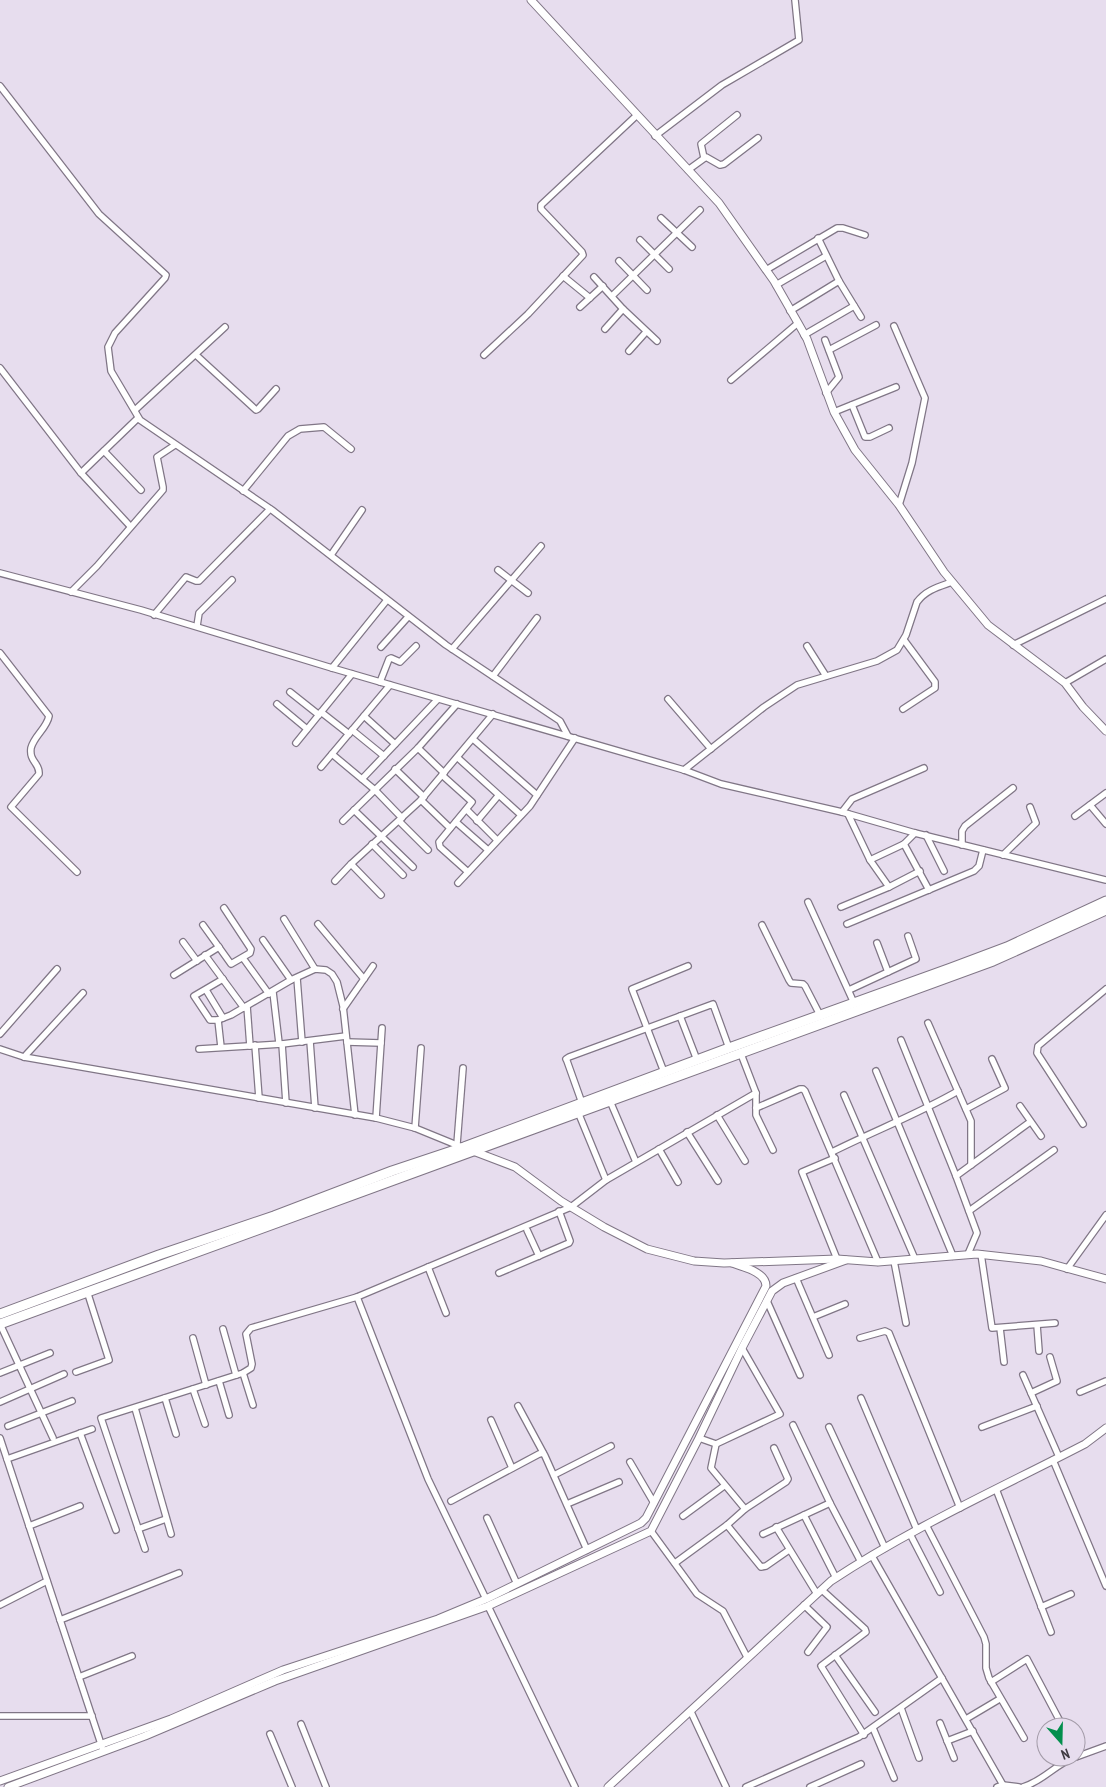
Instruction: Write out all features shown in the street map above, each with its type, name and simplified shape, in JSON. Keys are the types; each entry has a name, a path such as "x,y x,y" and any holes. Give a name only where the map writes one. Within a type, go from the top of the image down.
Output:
{"main road":[{"path":"0,1324 285,1215 389,1172 1004,948 1106,901"},
{"path":"0,1314 159,1255 473,1152 993,961 1106,910"}],"street":[{"path":"531,0 636,116 719,203 766,270 798,323 834,412 855,450 899,505 952,582 988,625 1065,683 1083,707 1106,731"},
{"path":"655,136 722,85 799,40 795,0"},
{"path":"0,86 99,214 166,275 166,278 115,333 108,348 111,371 138,418 270,509 452,649 560,721 568,736"},
{"path":"704,158 701,144 737,115"},
{"path":"484,355 528,314 583,254 540,206 636,116"},
{"path":"688,170 707,157 720,165 724,164 758,138"},
{"path":"612,296 700,210"},
{"path":"661,218 692,247"},
{"path":"766,270 818,238 840,227 865,235"},
{"path":"818,238 839,281 861,317"},
{"path":"640,240 669,269"},
{"path":"776,286 826,256"},
{"path":"619,260 648,290"},
{"path":"563,276 590,298"},
{"path":"594,277 657,342"},
{"path":"790,311 839,281"},
{"path":"580,307 603,286"},
{"path":"804,335 854,306"},
{"path":"605,329 623,309"},
{"path":"731,380 798,323"},
{"path":"829,350 876,325"},
{"path":"894,326 925,398 912,463 899,505"},
{"path":"135,410 225,327"},
{"path":"629,351 646,332"},
{"path":"824,340 839,377 826,393"},
{"path":"196,355 254,409 258,409 276,389"},
{"path":"0,368 81,473 130,526"},
{"path":"834,412 896,387"},
{"path":"852,405 865,437 870,437 889,428"},
{"path":"81,473 138,418"},
{"path":"243,491 288,436 296,431 324,427 351,449"},
{"path":"71,592 97,566 163,490 156,457 175,445"},
{"path":"104,451 141,490"},
{"path":"154,614 186,577 199,581 270,509"},
{"path":"331,555 362,510"},
{"path":"452,649 541,546"},
{"path":"498,570 528,593"},
{"path":"0,573 197,626 352,674 684,770 721,784 845,813 926,836 1106,880"},
{"path":"197,626 199,613 232,580"},
{"path":"684,770 790,689 803,682 888,656 897,650 904,640 917,602 921,596 933,588 952,582"},
{"path":"1013,645 1106,599"},
{"path":"332,668 387,600"},
{"path":"381,647 408,617"},
{"path":"493,676 536,618"},
{"path":"903,709 935,688 936,685 904,640"},
{"path":"380,682 390,659 400,662 416,646"},
{"path":"807,646 826,676"},
{"path":"0,653 49,716 32,747 31,758 39,769 39,774 11,808 77,872"},
{"path":"1065,683 1106,659"},
{"path":"296,743 352,674"},
{"path":"321,768 390,685"},
{"path":"290,692 384,756"},
{"path":"362,779 438,699"},
{"path":"668,699 711,749"},
{"path":"277,704 307,729"},
{"path":"343,820 418,748 457,704"},
{"path":"335,881 422,798 494,714"},
{"path":"364,716 395,744"},
{"path":"458,883 530,806 575,738"},
{"path":"473,739 537,795"},
{"path":"418,748 472,802 440,840 440,846 468,872"},
{"path":"332,754 375,790 428,850"},
{"path":"458,758 521,815"},
{"path":"845,813 852,799 924,768"},
{"path":"395,769 450,828"},
{"path":"962,844 962,831 965,826 1013,788"},
{"path":"1076,816 1106,793"},
{"path":"477,821 498,796"},
{"path":"1090,805 1106,824"},
{"path":"1003,855 1036,823 1030,807"},
{"path":"354,810 413,867"},
{"path":"467,810 497,840"},
{"path":"845,813 870,860 889,887"},
{"path":"456,822 488,850"},
{"path":"870,860 904,844 915,833"},
{"path":"926,836 944,871"},
{"path":"372,844 403,875"},
{"path":"904,844 929,890"},
{"path":"847,924 977,869 983,850"},
{"path":"351,864 381,896"},
{"path":"841,907 889,887 920,871"},
{"path":"808,902 854,1003"},
{"path":"203,925 231,964 251,952 251,949 224,908"},
{"path":"284,919 315,969"},
{"path":"318,924 364,979"},
{"path":"762,925 790,983 805,986 820,1015"},
{"path":"849,990 916,959 908,936"},
{"path":"263,940 294,979 302,1042"},
{"path":"183,942 197,961"},
{"path":"877,943 888,972"},
{"path":"174,975 219,947"},
{"path":"206,955 246,1007 260,1098"},
{"path":"243,958 271,993 280,1044 286,1103"},
{"path":"343,1010 373,966"},
{"path":"664,1072 632,989 688,966"},
{"path":"0,1034 57,969"},
{"path":"224,978 194,998 209,1020 220,1019 246,1007 315,969 326,970 332,974 337,982 343,1010 355,1115"},
{"path":"1083,1124 1037,1053 1037,1050 1038,1046 1106,989"},
{"path":"206,990 220,1019 221,1048"},
{"path":"24,1057 83,992"},
{"path":"582,1103 566,1059 680,1016 713,1004 729,1048"},
{"path":"680,1016 697,1060"},
{"path":"928,1023 972,1127 972,1165"},
{"path":"376,1118 382,1028"},
{"path":"199,1049 346,1039 381,1043"},
{"path":"900,1040 956,1176 977,1233 968,1254"},
{"path":"310,1041 315,1108"},
{"path":"415,1128 421,1048"},
{"path":"0,1049 24,1057 376,1118 415,1128 515,1168 604,1227 647,1249 694,1261 732,1263 837,1259 878,1262 981,1254 1041,1261 1106,1280"},
{"path":"741,1054 756,1093 756,1115 773,1150"},
{"path":"966,1109 1005,1088 992,1059"},
{"path":"460,1146 463,1068"},
{"path":"876,1071 953,1256"},
{"path":"756,1108 803,1089 834,1155 878,1262"},
{"path":"837,1259 802,1172 862,1137 928,1108 958,1091"},
{"path":"145,1549 101,1418 243,1373 251,1368 246,1334 251,1328 357,1297 570,1206 606,1180 756,1093"},
{"path":"844,1094 915,1259"},
{"path":"610,1101 636,1162"},
{"path":"1020,1106 1041,1136"},
{"path":"578,1112 606,1180"},
{"path":"717,1115 745,1161"},
{"path":"956,1176 1030,1122"},
{"path":"687,1132 718,1181"},
{"path":"659,1149 678,1182"},
{"path":"969,1211 1054,1150"},
{"path":"499,1273 569,1244 570,1241 559,1211"},
{"path":"1067,1269 1106,1215"},
{"path":"527,1230 539,1256"},
{"path":"981,1254 990,1326 992,1328 1054,1323"},
{"path":"8,1787 104,1752 275,1681 488,1606 651,1531 772,1291 796,1278 846,1260"},
{"path":"894,1261 906,1323"},
{"path":"0,1781 171,1719 283,1670 435,1620 486,1599 641,1523 654,1503 766,1286 764,1278 758,1273 732,1263"},
{"path":"428,1267 446,1313"},
{"path":"796,1278 829,1355"},
{"path":"76,1372 109,1360 87,1291"},
{"path":"357,1297 428,1479 486,1599"},
{"path":"767,1301 800,1376"},
{"path":"813,1317 845,1304"},
{"path":"0,1324 52,1438"},
{"path":"1036,1324 1039,1351"},
{"path":"1000,1328 1004,1362"},
{"path":"223,1329 236,1375"},
{"path":"860,1338 885,1331 890,1333 960,1508"},
{"path":"193,1338 206,1385"},
{"path":"699,1438 716,1444 780,1414 742,1348"},
{"path":"0,1373 50,1353"},
{"path":"1031,1393 1057,1381 1050,1357"},
{"path":"243,1373 253,1405"},
{"path":"0,1402 64,1374"},
{"path":"1023,1375 1037,1406 1106,1586"},
{"path":"219,1381 229,1415"},
{"path":"1080,1392 1106,1381"},
{"path":"193,1389 205,1424"},
{"path":"165,1398 176,1434"},
{"path":"861,1398 917,1530"},
{"path":"8,1426 72,1401"},
{"path":"518,1406 554,1474 587,1550"},
{"path":"982,1427 1037,1406"},
{"path":"135,1408 171,1534"},
{"path":"492,1420 512,1468"},
{"path":"794,1426 830,1503 861,1562"},
{"path":"829,1427 885,1548"},
{"path":"608,1787 691,1712 804,1605 836,1578 926,1525 1085,1444 1106,1428"},
{"path":"7,1459 92,1430"},
{"path":"80,1434 116,1530"},
{"path":"0,1438 104,1752"},
{"path":"716,1444 711,1468 745,1509"},
{"path":"554,1474 611,1446"},
{"path":"675,1563 727,1525 745,1509 786,1482 788,1479 774,1448"},
{"path":"451,1501 543,1453"},
{"path":"630,1462 654,1503"},
{"path":"567,1504 619,1482"},
{"path":"683,1516 724,1486"},
{"path":"996,1489 1051,1632"},
{"path":"763,1534 830,1503"},
{"path":"29,1526 80,1506"},
{"path":"804,1514 836,1578"},
{"path":"487,1518 517,1584"},
{"path":"138,1529 166,1519"},
{"path":"727,1525 762,1567 789,1550"},
{"path":"926,1525 984,1637 986,1644 986,1668 991,1682 1024,1738"},
{"path":"776,1527 789,1550 820,1592 865,1629 866,1632 821,1666 821,1669 864,1735"},
{"path":"651,1531 698,1594 723,1611 747,1658"},
{"path":"910,1534 940,1592"},
{"path":"872,1556 973,1731 1000,1786 1019,1787"},
{"path":"60,1620 179,1572"},
{"path":"0,1606 47,1581"},
{"path":"1041,1606 1070,1594"},
{"path":"804,1605 827,1627 808,1652"},
{"path":"488,1606 575,1787"},
{"path":"834,1655 875,1712"},
{"path":"79,1677 132,1656"},
{"path":"991,1682 1027,1659 1058,1717"},
{"path":"746,1787 864,1735 942,1678"},
{"path":"966,1719 998,1700"},
{"path":"901,1708 919,1758"},
{"path":"691,1712 726,1787"},
{"path":"0,1716 92,1716"},
{"path":"940,1723 954,1758"},
{"path":"301,1724 326,1787"},
{"path":"874,1728 894,1778"},
{"path":"947,1741 973,1731"},
{"path":"270,1734 292,1787"},
{"path":"1086,1753 1106,1746"},
{"path":"810,1787 861,1764"},
{"path":"1023,1787 1036,1782 1057,1767"}]}
